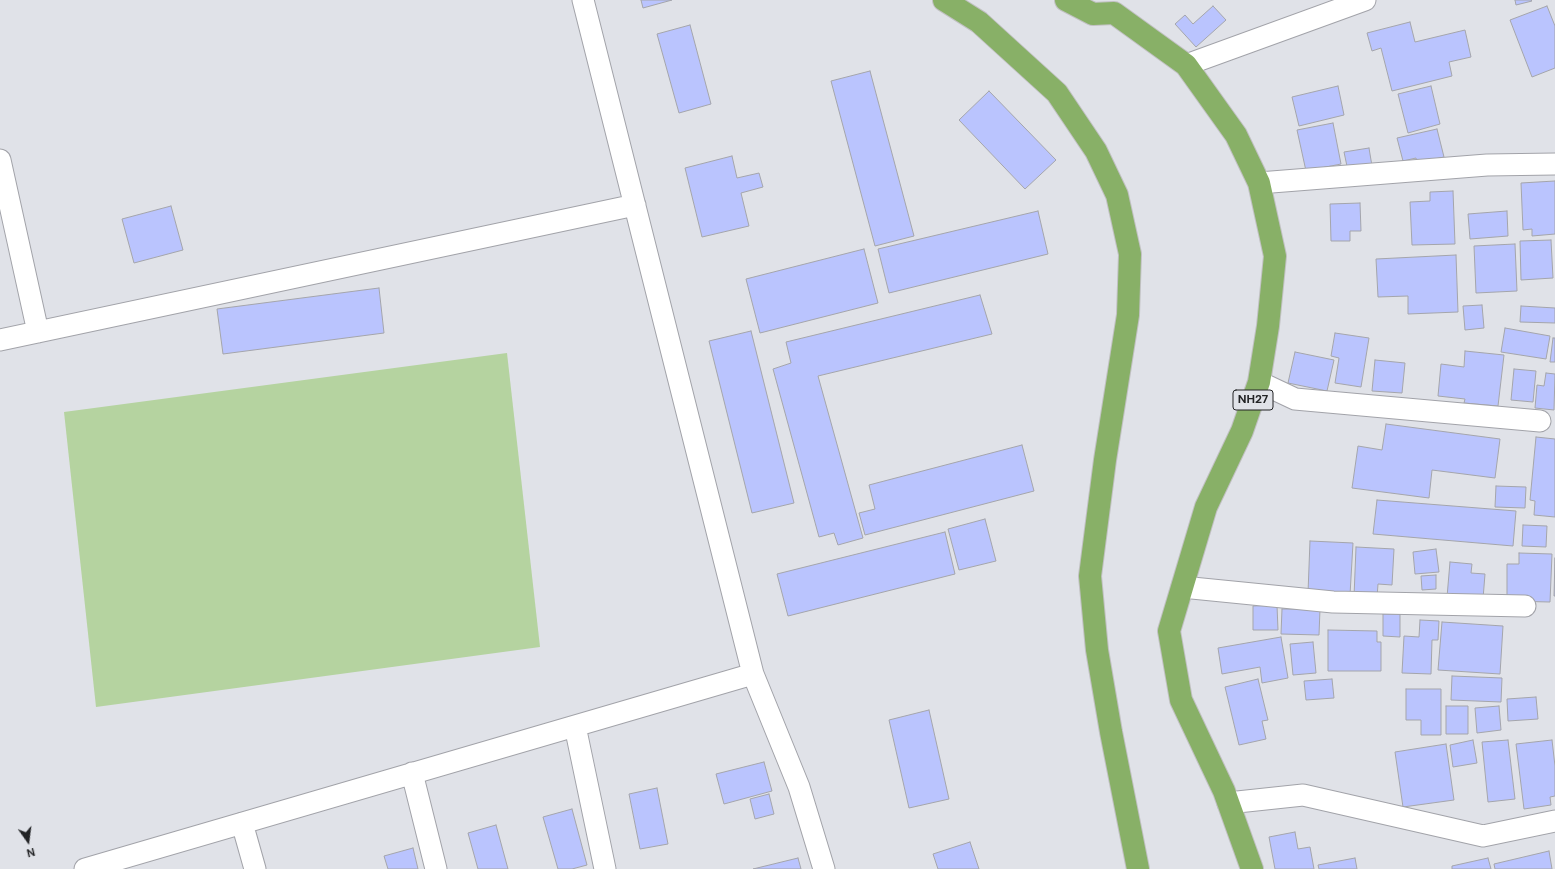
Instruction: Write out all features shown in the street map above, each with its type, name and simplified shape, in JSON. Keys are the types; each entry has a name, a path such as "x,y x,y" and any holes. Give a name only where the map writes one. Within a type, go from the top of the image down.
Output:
{"highway":[{"path":"944,0 979,22 1057,93 1096,151 1117,195 1130,254 1128,315 1105,460 1090,576 1097,650 1110,732 1138,869"},
{"name":"NH27","path":"1066,0 1093,14 1115,6 1186,65 1236,135 1259,183 1275,256 1268,326 1259,382 1242,431 1206,506 1169,631 1181,700 1228,803 1252,869"}],"street":[{"path":"583,0 753,674 799,787 824,869"},
{"path":"1186,65 1365,0"},
{"path":"0,160 38,332"},
{"path":"1259,183 1487,166 1555,164"},
{"path":"0,340 635,205"},
{"path":"1259,382 1295,399 1540,421"},
{"path":"1182,587 1333,602 1525,606"},
{"path":"90,868 753,674"},
{"path":"575,726 605,869"},
{"path":"412,773 436,869"},
{"path":"1228,803 1304,795 1483,836 1555,821"},
{"path":"242,823 255,869"}],"green space":[{"path":"507,353 540,647 96,707 64,412"}],"building":[{"path":"641,0 672,0 643,8"},
{"path":"1515,0 1531,0 1532,1 1516,5"},
{"path":"1213,6 1226,20 1196,47 1175,24 1185,15 1193,24"},
{"path":"1547,6 1555,26 1555,68 1532,77 1510,20"},
{"path":"1410,22 1415,42 1465,30 1471,57 1449,62 1452,76 1392,91 1381,48 1372,51 1367,33"},
{"path":"690,25 711,104 679,113 657,34"},
{"path":"870,71 914,236 875,246 831,81"},
{"path":"1338,86 1344,115 1299,126 1292,97"},
{"path":"1431,86 1440,124 1408,133 1398,94"},
{"path":"989,91 1056,160 1025,189 959,120"},
{"path":"1333,123 1341,164 1306,171 1297,130"},
{"path":"1437,129 1444,157 1417,163 1416,158 1403,161 1397,138"},
{"path":"1369,148 1372,166 1348,171 1344,152"},
{"path":"732,156 737,178 759,173 763,187 741,193 749,226 702,237 685,168"},
{"path":"1555,181 1555,234 1532,236 1532,229 1523,230 1521,183"},
{"path":"1453,191 1455,244 1412,245 1410,202 1430,201 1430,192"},
{"path":"1360,203 1361,231 1350,231 1350,241 1331,241 1330,204"},
{"path":"171,206 183,250 134,263 122,219"},
{"path":"1038,211 1048,254 889,293 878,249"},
{"path":"1507,211 1508,236 1470,239 1468,214"},
{"path":"1551,240 1553,278 1521,280 1520,241"},
{"path":"1515,244 1517,291 1476,293 1474,246"},
{"path":"864,249 878,303 760,333 746,279"},
{"path":"1456,255 1458,312 1408,314 1408,296 1378,297 1376,259"},
{"path":"379,288 384,333 223,354 217,309"},
{"path":"980,295 992,334 818,376 863,538 838,545 834,533 819,537 773,369 791,363 786,342"},
{"path":"1482,305 1484,328 1465,330 1463,306"},
{"path":"1521,306 1555,308 1555,323 1520,322"},
{"path":"1505,328 1550,336 1546,359 1501,352"},
{"path":"751,331 794,503 752,513 709,341"},
{"path":"1335,333 1369,338 1361,387 1335,383 1339,358 1331,356"},
{"path":"1553,338 1555,338 1555,362 1550,362"},
{"path":"1465,351 1504,355 1498,406 1464,403 1465,399 1438,396 1441,364 1464,367"},
{"path":"1295,352 1334,360 1327,391 1288,383"},
{"path":"1375,360 1405,363 1402,393 1372,391"},
{"path":"1514,369 1536,371 1533,402 1511,400"},
{"path":"1546,373 1555,374 1554,410 1535,408 1537,385 1544,386"},
{"path":"1386,424 1500,439 1495,478 1432,470 1429,498 1352,488 1358,446 1382,450"},
{"path":"1536,437 1555,439 1555,517 1534,515 1535,501 1530,500"},
{"path":"1022,445 1034,491 865,535 859,513 875,509 869,485"},
{"path":"1496,486 1526,487 1525,508 1495,507"},
{"path":"1377,500 1516,511 1513,546 1373,534"},
{"path":"985,519 996,561 959,570 948,529"},
{"path":"1523,525 1547,526 1546,547 1522,546"},
{"path":"945,532 955,574 788,616 777,574"},
{"path":"1310,541 1353,543 1350,595 1308,593"},
{"path":"1356,547 1394,549 1392,585 1378,584 1377,598 1354,597"},
{"path":"1436,549 1439,572 1415,574 1413,552"},
{"path":"1519,553 1552,554 1550,602 1507,601 1507,564 1519,564"},
{"path":"1555,558 1555,596 1554,596"},
{"path":"1450,562 1472,564 1471,573 1485,574 1483,599 1447,597"},
{"path":"1436,575 1436,589 1422,590 1421,576"},
{"path":"1277,605 1278,630 1253,630 1253,606"},
{"path":"1282,609 1320,609 1319,635 1281,634"},
{"path":"1383,614 1400,614 1400,637 1383,636"},
{"path":"1420,620 1439,621 1438,640 1432,640 1431,674 1402,673 1404,636 1419,637"},
{"path":"1442,622 1503,626 1500,674 1438,670"},
{"path":"1328,630 1377,631 1377,642 1381,642 1381,671 1328,671"},
{"path":"1281,637 1288,678 1262,683 1260,667 1222,674 1218,648"},
{"path":"1313,642 1316,673 1293,675 1290,644"},
{"path":"1452,676 1502,678 1501,702 1451,700"},
{"path":"1258,679 1268,720 1262,721 1266,739 1239,745 1225,687"},
{"path":"1332,679 1334,698 1306,700 1304,681"},
{"path":"1406,689 1441,689 1441,735 1421,735 1421,720 1406,720"},
{"path":"1536,697 1538,719 1508,721 1507,699"},
{"path":"1446,706 1468,706 1468,734 1446,734"},
{"path":"1499,706 1501,730 1477,733 1475,708"},
{"path":"929,710 949,799 909,808 889,720"},
{"path":"1473,740 1477,763 1453,767 1450,745"},
{"path":"1508,740 1515,799 1488,802 1482,742"},
{"path":"1552,740 1555,766 1555,796 1550,797 1551,805 1524,809 1516,744"},
{"path":"1446,744 1454,800 1403,807 1395,752"},
{"path":"764,762 772,791 724,804 716,774"},
{"path":"657,788 668,844 640,849 629,794"},
{"path":"769,794 774,814 755,819 750,799"},
{"path":"572,809 587,865 572,869 558,869 543,817"},
{"path":"496,825 508,869 478,869 468,833"},
{"path":"1295,832 1298,849 1310,847 1314,869 1275,869 1269,837"},
{"path":"970,842 979,869 938,869 933,854"},
{"path":"413,848 418,869 388,869 384,856"},
{"path":"1549,851 1552,869 1495,869 1494,864"},
{"path":"798,858 801,869 753,869"},
{"path":"1355,858 1357,869 1319,869 1318,865"},
{"path":"1488,858 1491,869 1452,869 1452,866"}]}
